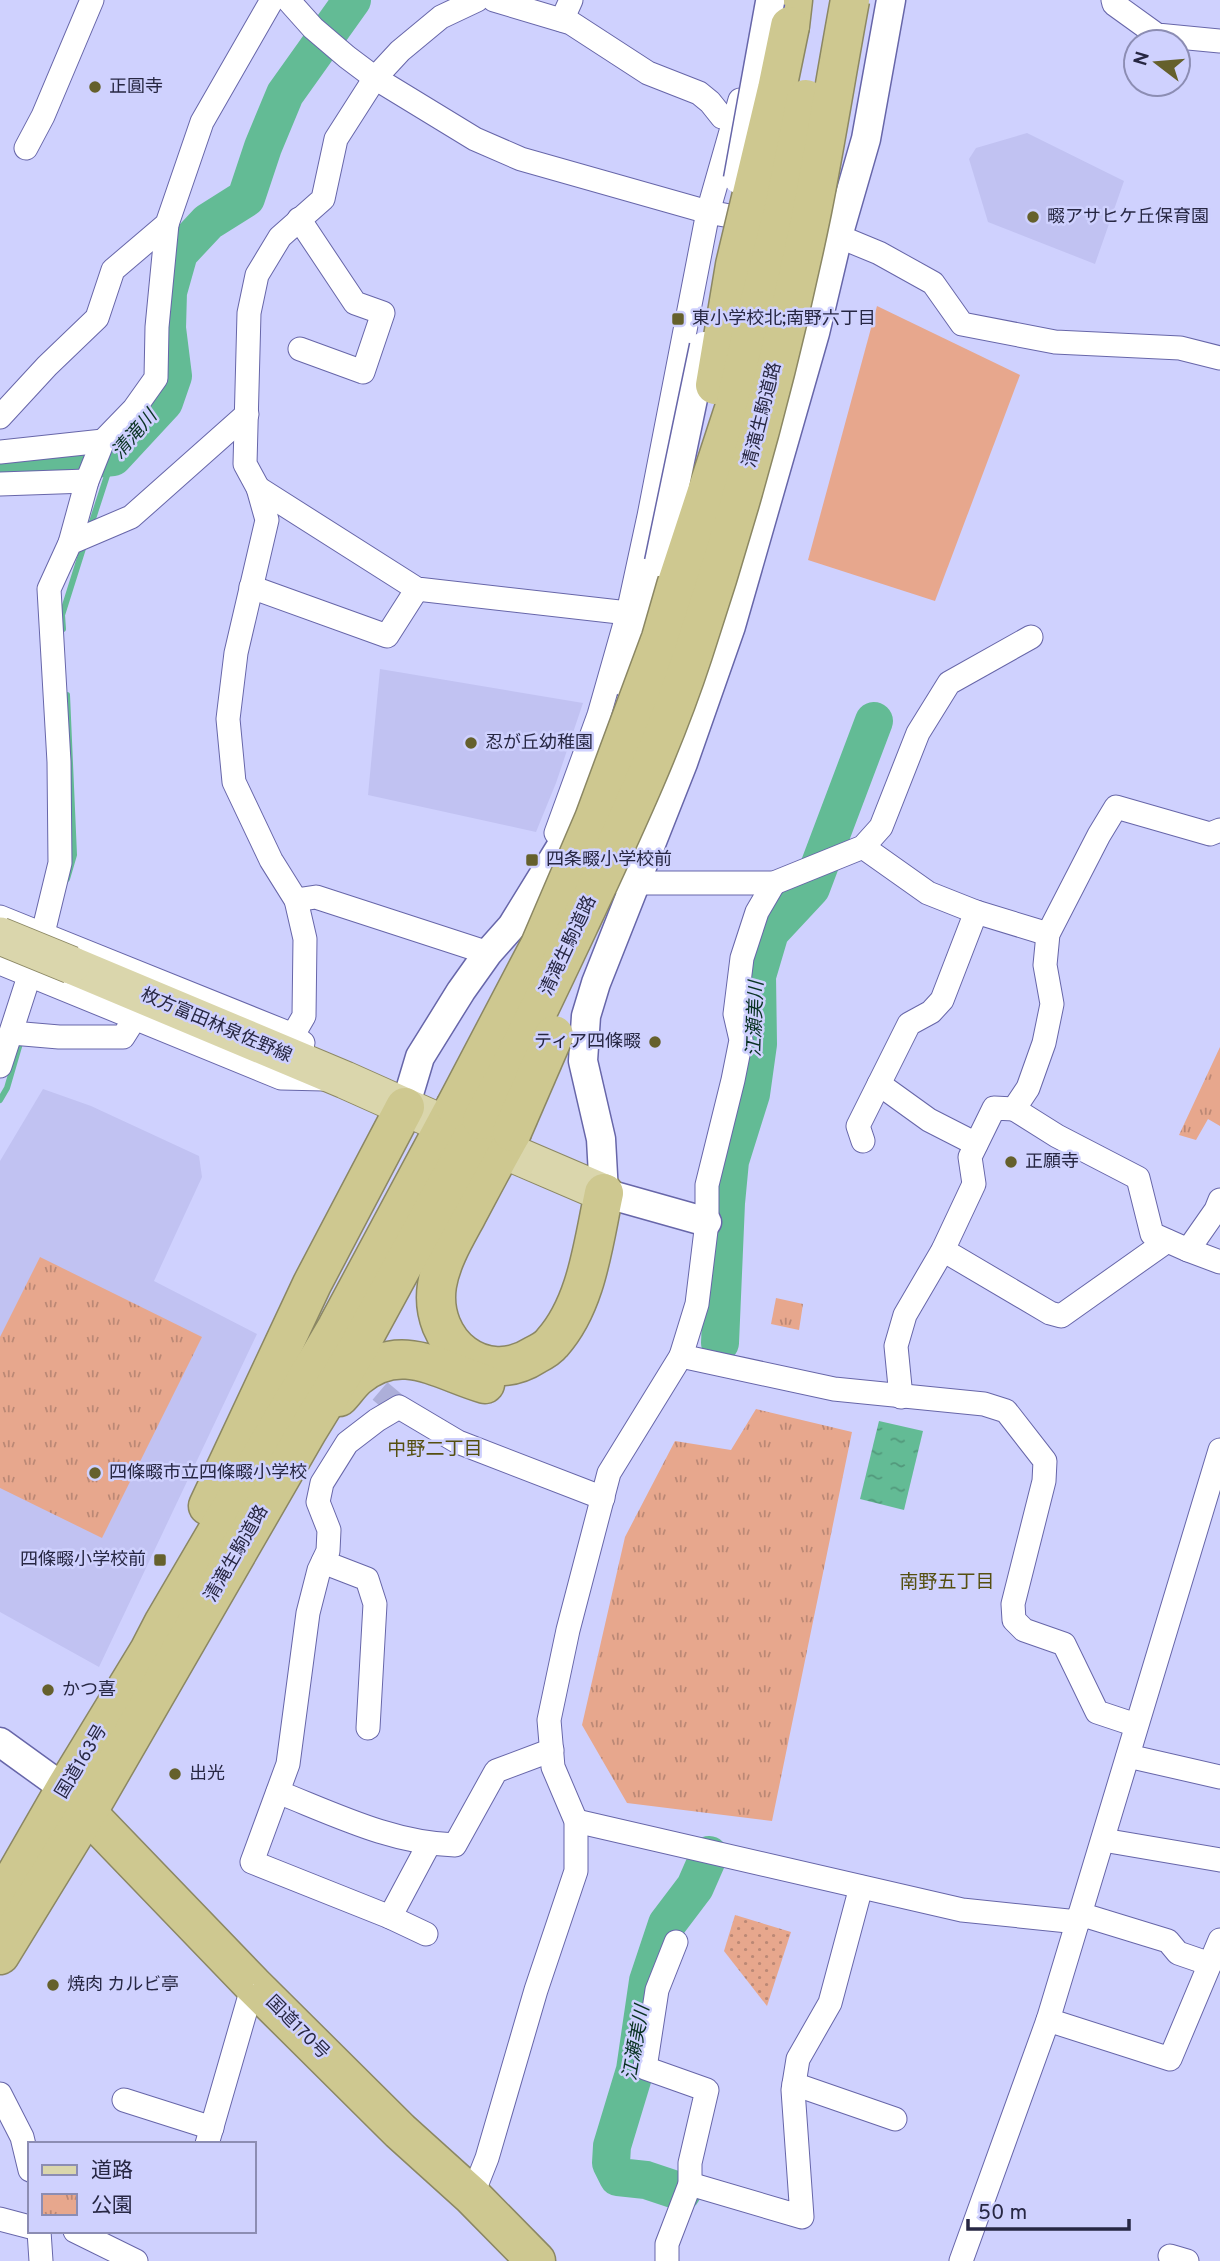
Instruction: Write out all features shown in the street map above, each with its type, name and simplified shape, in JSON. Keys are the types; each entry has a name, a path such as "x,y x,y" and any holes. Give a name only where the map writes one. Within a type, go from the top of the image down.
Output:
{"highway":[{"path":"668,574 735,265 778,89 793,0"},
{"name":"清滝生駒道路","path":"76,1801 357,1350 466,1123 594,819 661,638 668,574 736,406 752,327 784,208 824,0"},
{"name":"清滝生駒道路","path":"164,1622 330,1338 466,1123 515,1061 658,751 730,540 766,409 811,212 850,0"},
{"path":"466,1123 445,1256 436,1286 437,1310 443,1331 459,1352 481,1365 505,1368 526,1361 551,1345 575,1310 604,1194"},
{"path":"164,1622 193,1538 312,1284 466,1123"},
{"path":"309,1430 358,1376 382,1363 410,1358 495,1388 520,1389 540,1382 563,1368 581,1343 597,1298 605,1262 604,1194"},
{"name":"国道163号","path":"0,1955 164,1622"},
{"name":"国道163号","path":"0,1902 76,1801"},
{"name":"国道170号","path":"76,1801 253,1985 400,2131 472,2196 537,2261"}],"main road":[{"name":"枚方富田林泉佐野線","path":"0,936 345,1080 466,1123 604,1194"}],"street":[{"path":"26,148 43,116 92,0"},
{"path":"0,1066 43,933 60,863 59,762 49,589 75,541 95,461 156,378 157,327 167,224 202,122 272,0"},
{"path":"288,0 313,27 375,78 475,139 520,159 708,212 838,236 879,253 933,283 962,324 1055,342 1180,348 1220,358"},
{"path":"293,1035 304,1016 305,939 296,900 271,860 234,782 228,719 236,653 267,520 258,488 245,464 249,313 257,275 279,237 323,199 336,139 375,78 400,51 441,17 477,0"},
{"path":"494,0 567,10 571,23 648,73 699,93 722,117"},
{"path":"537,884 598,715 628,613 708,212 736,120 760,0"},
{"path":"466,1123 420,1057 488,953 512,926 565,840 605,747 640,638 668,574 770,0"},
{"path":"707,1222 604,1194 601,1139 583,1061 586,1017 634,883 683,763 731,626 816,332 838,236 866,139 891,0"},
{"path":"1113,0 1114,4 1157,35 1220,41"},
{"path":"299,219 355,303 383,313 363,372 300,349"},
{"path":"0,417 47,366 97,318 113,270 167,224"},
{"path":"75,541 131,517 247,414"},
{"path":"0,452 95,461"},
{"path":"0,484 95,461"},
{"path":"258,488 417,589 628,613"},
{"path":"251,587 387,636 417,589"},
{"path":"537,884 775,883 863,847 881,827 918,733 949,683 1031,637"},
{"path":"1014,1109 1028,1088 1044,1043 1052,1004 1045,965 1048,934 1116,807 1210,835 1220,830"},
{"path":"863,847 928,893 976,912 1048,934"},
{"path":"472,2196 487,2158 536,1990 576,1871 576,1821 553,1767 549,1720 568,1630 609,1473 681,1356 697,1304 707,1222 707,1185 741,1040 735,1014 742,958 757,912 775,883"},
{"path":"296,900 316,897 488,953"},
{"path":"863,1141 859,1126 879,1084 909,1024 931,1012 942,1000 976,912"},
{"path":"0,917 293,1035 345,1080"},
{"path":"0,963 282,1078 345,1080"},
{"path":"12,1033 59,1038 123,1037 135,1018"},
{"path":"879,1084 929,1120 976,1144"},
{"path":"901,1397 896,1346 905,1315 943,1250 974,1184 970,1157 994,1108 1014,1109 1057,1136 1138,1178 1152,1234 1220,1262"},
{"path":"943,1250 1050,1313 1061,1316 1177,1245 1216,1210 1220,1200"},
{"path":"223,1472 217,1441 282,1309"},
{"path":"681,1356 834,1389 984,1404 1006,1411 1045,1461 1044,1481 1013,1604 1014,1620 1024,1630 1064,1644 1097,1712 1136,1725"},
{"path":"426,1934 252,1862 288,1763 308,1613 328,1550 329,1531 318,1502 322,1483 346,1443 399,1407 458,1442 603,1498"},
{"path":"961,2261 1048,2020 1220,1450"},
{"path":"323,1562 367,1579 374,1604 368,1728"},
{"path":"0,1742 76,1801"},
{"path":"278,1792 374,1831 429,1844 456,1845 496,1771 552,1750"},
{"path":"1128,1756 1220,1777"},
{"path":"576,1821 962,1910 1079,1918 1168,1941 1178,1952 1210,1965"},
{"path":"1103,1840 1220,1860"},
{"path":"390,1917 429,1844"},
{"path":"690,2184 802,2217 794,2084 799,2059 830,2003 861,1887"},
{"path":"1048,2020 1170,2059 1220,1940"},
{"path":"667,2261 667,2244 690,2184 690,2163 707,2091 645,2068 657,1990 676,1942"},
{"path":"124,2101 209,2136 253,1985"},
{"path":"794,2084 895,2119"},
{"path":"0,2094 22,2137 28,2162"},
{"path":"0,2219 28,2226"},
{"path":"39,2233 41,2261"},
{"path":"79,2233 136,2261"}],"shaded area":[{"path":"1027,133 1124,181 1095,264 988,222 969,159 976,148"},
{"name":"忍が丘幼稚園","path":"380,669 583,703 536,832 368,795"},
{"name":"四條畷市立四條畷小学校","path":"43,1089 91,1106 199,1156 202,1177 154,1281 257,1334 99,1667 0,1612 0,1161"}],"green space":[{"path":"877,306 1020,375 935,601 808,560"},
{"path":"1220,1047 1220,1126 1208,1119 1196,1140 1179,1135"},
{"path":"40,1257 202,1337 102,1538 0,1488 0,1337"},
{"path":"776,1298 803,1304 799,1330 771,1324"},
{"path":"756,1409 852,1432 772,1821 627,1803 582,1725 625,1537 675,1441 731,1450"},
{"path":"735,1915 791,1932 767,2006 724,1951"}],"water":[{"path":"879,1421 923,1431 904,1510 860,1499"}],"waterway":[{"name":"清滝川","path":"0,469 113,457 164,402 173,376 167,328 168,292 179,253 208,222 246,198 285,94 352,0"},
{"name":"清滝川","path":"90,528 113,457"},
{"name":"清滝川","path":"63,629 62,615 85,542"},
{"name":"清滝川","path":"67,695 74,855 67,879"},
{"name":"江瀬美川","path":"720,1343 730,1161 751,1094 758,1044 757,976 770,932 811,888 874,721"},
{"name":"清滝川","path":"0,1100 7,1088 21,1040"},
{"name":"江瀬美川","path":"682,2192 646,2180 618,2177 611,2163 612,2146 635,2070 648,1981 667,1924 695,1887 709,1855"}],"tunnel":[{"path":"354,1369 399,1407"}],"place":[{"name":"正圓寺","path":"95,87"},
{"name":"畷アサヒケ丘保育園","path":"1033,217"},
{"name":"東小学校北;南野六丁目","path":"678,319"},
{"name":"忍が丘幼稚園","path":"471,743"},
{"name":"四条畷小学校前","path":"532,860"},
{"name":"ティア四條畷","path":"655,1042"},
{"name":"正願寺","path":"1011,1162"},
{"name":"四條畷市立四條畷小学校","path":"95,1473"},
{"name":"四條畷小学校前","path":"160,1560"},
{"name":"かつ喜","path":"48,1690"},
{"name":"出光","path":"175,1774"},
{"name":"焼肉 カルビ亭","path":"53,1985"}],"district":[{"name":"中野二丁目","path":"435,1450"},
{"name":"南野五丁目","path":"947,1583"}]}
